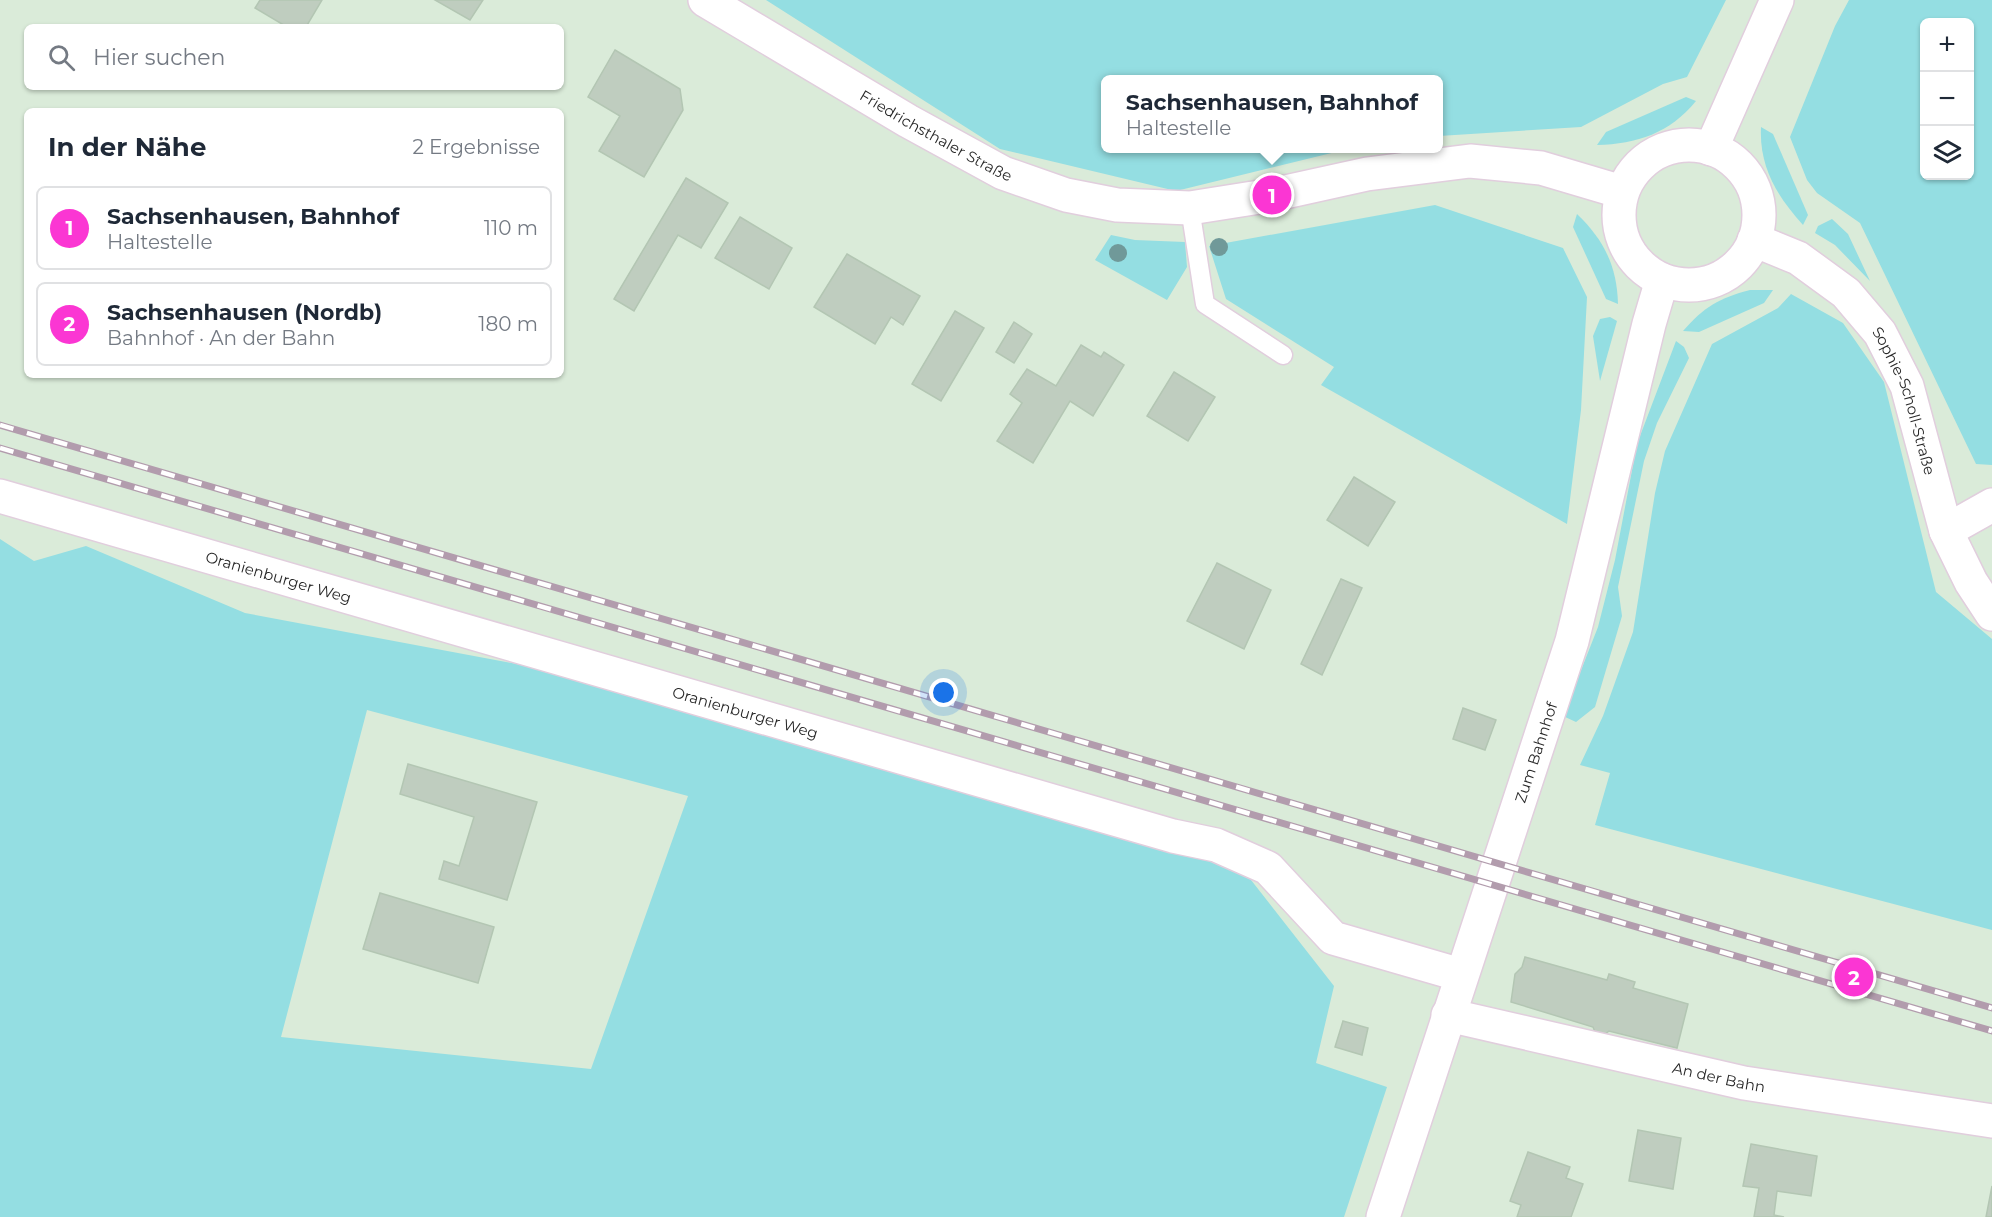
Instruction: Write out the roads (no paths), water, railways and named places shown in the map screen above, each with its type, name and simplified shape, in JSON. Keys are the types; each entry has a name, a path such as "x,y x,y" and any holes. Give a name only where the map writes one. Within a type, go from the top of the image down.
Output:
{"street":[{"name":"Friedrichsthaler Straße","path":"705,0 908,121 1003,173 1066,195 1117,205 1190,208 1272,195 1367,174 1470,161 1541,168 1622,192"},
{"path":"1711,149 1777,0"},
{"path":"1690,145 1711,149 1731,159 1746,176 1756,195 1759,218 1754,240 1746,256 1733,270 1717,279 1699,285 1680,285 1662,280 1644,269 1630,253 1621,234 1618,213 1622,192 1633,172 1649,157 1669,148 1690,145"},
{"name":"Sophie-Scholl-Straße","path":"1754,240 1798,258 1846,292 1880,333 1907,386 1946,531 1971,582 1992,614"},
{"name":"Zum Bahnhof","path":"1383,1217 1572,641 1649,324 1662,280"},
{"name":"Oranienburger Weg","path":"0,496 1173,836 1216,845 1268,868 1333,938 1461,975"},
{"path":"1946,531 1992,506"},
{"name":"An der Bahn","path":"1448,1015 1744,1083 1992,1121"}],"lane":[{"path":"1190,208 1205,304 1283,355"}],"railway":[{"path":"0,425 1992,1008"},
{"path":"0,448 1992,1031"}],"place":[{"name":"Sachsenhausen, Bahnhof","path":"1272,195"},
{"name":"Sachsenhausen (Nordb)","path":"1854,977"}]}
